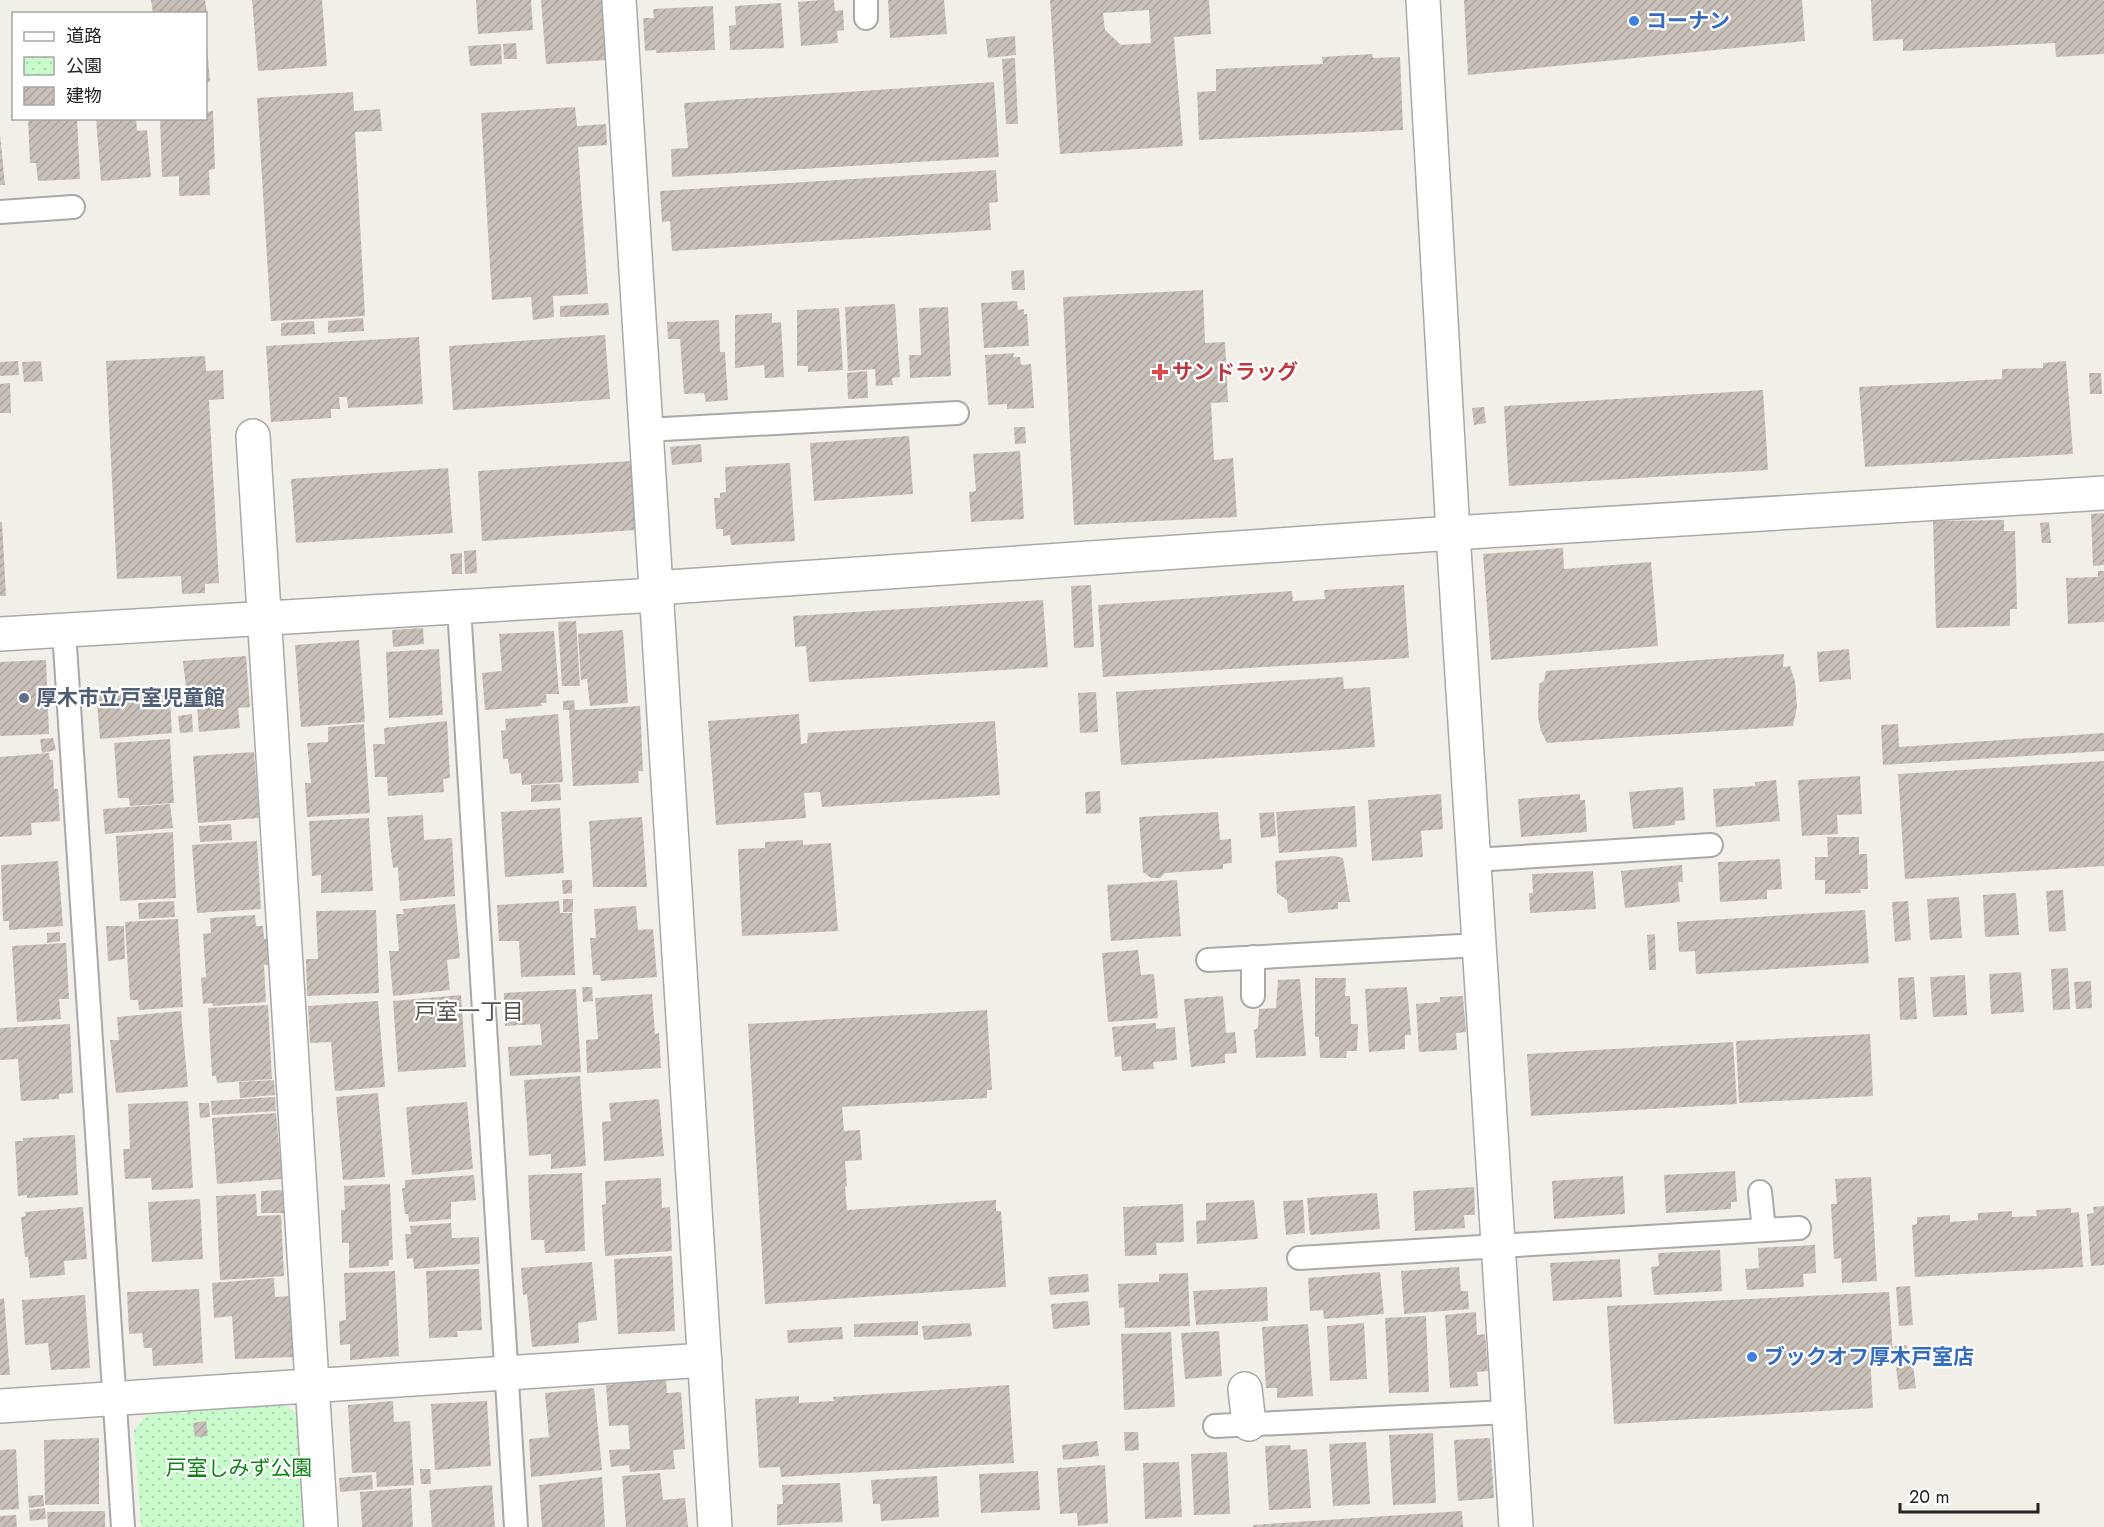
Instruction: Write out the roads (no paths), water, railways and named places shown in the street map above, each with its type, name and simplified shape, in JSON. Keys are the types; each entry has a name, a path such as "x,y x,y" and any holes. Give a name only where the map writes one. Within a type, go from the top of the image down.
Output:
{"street":[{"path":"619,0 715,1527"},
{"path":"1423,0 1453,533 1516,1527"},
{"path":"253,436 321,1527"},
{"path":"0,634 266,620 656,595 669,587 1453,533 2104,493"},
{"path":"0,1406 705,1360"},
{"path":"1245,1389 1249,1424"}],"lane":[{"path":"0,212 73,207"},
{"path":"646,430 957,413"},
{"path":"459,607 516,1527"},
{"path":"64,631 123,1527"},
{"path":"1474,860 1711,845"},
{"path":"1208,960 1479,945"},
{"path":"1252,957 1253,996"},
{"path":"1760,1192 1764,1230"},
{"path":"1299,1258 1799,1228"},
{"path":"1215,1426 1508,1412"}],"place":[{"name":"コーナン","path":"1634,21"},
{"name":"サンドラッグ","path":"1160,372"},
{"name":"厚木市立戸室児童館","path":"24,698"},
{"name":"ブックオフ厚木戸室店","path":"1752,1357"}],"district":[{"name":"戸室一丁目","path":"469,1011"}],"park label":[{"name":"戸室しみず公園","path":"239,1468"}]}
